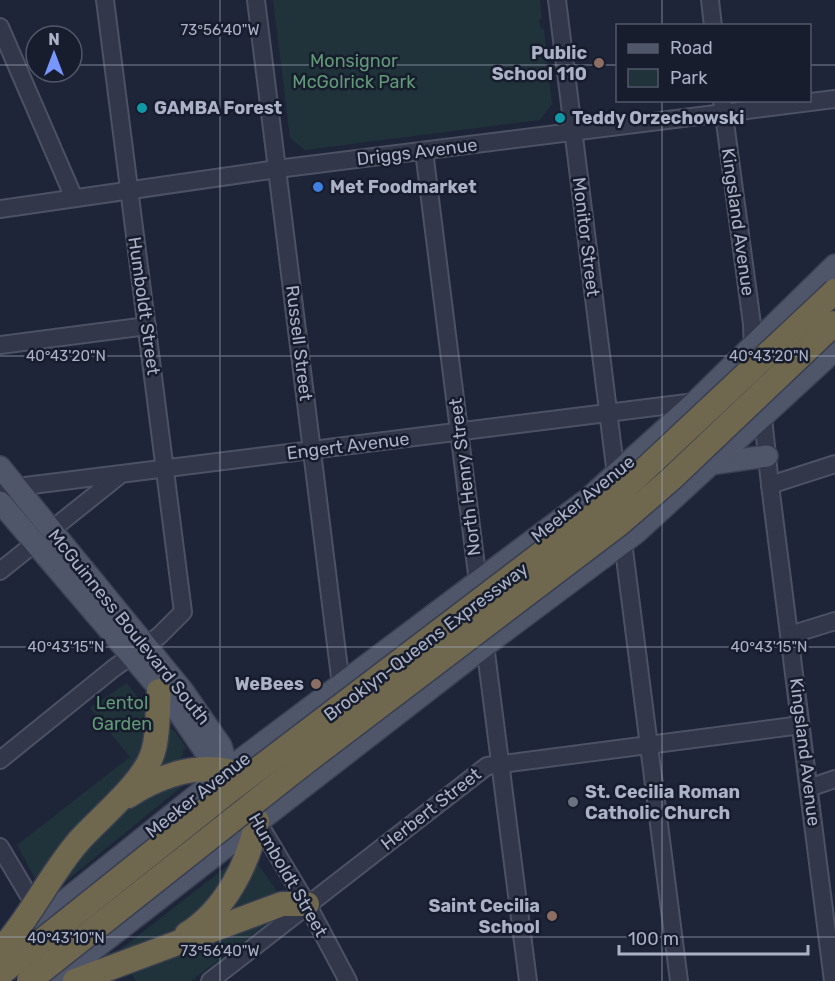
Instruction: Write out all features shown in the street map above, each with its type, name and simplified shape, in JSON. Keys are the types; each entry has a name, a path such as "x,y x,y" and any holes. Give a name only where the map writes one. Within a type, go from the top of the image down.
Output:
{"highway":[{"name":"Brooklyn-Queens Expressway","path":"0,974 229,791 612,500 835,291"},
{"name":"Brooklyn-Queens Expressway","path":"29,981 237,814 619,524 671,479 835,323"},
{"path":"0,952 16,932 55,871 78,842 130,788 152,756 159,691"},
{"path":"113,806 138,790 171,775 201,769 228,771"},
{"path":"163,948 201,923 225,898 248,854 257,821"},
{"path":"68,978 163,948 282,904 307,904"}],"main road":[{"name":"Meeker Avenue","path":"0,952 228,771 589,498 695,402 835,266"},
{"path":"68,978 257,821 623,542 835,350"},
{"path":"709,464 767,456"},
{"name":"McGuinness Boulevard South","path":"0,467 8,488 44,536 138,651 183,691 221,746 228,771"},
{"name":"McGuinness Boulevard South","path":"0,502 44,536"},
{"name":"McGuinness Boulevard South","path":"138,651 159,691 174,707 204,750 228,771"},
{"name":"Humboldt Street","path":"228,771 257,821"}],"street":[{"name":"Humboldt Street","path":"105,0 183,612 159,636 138,651"},
{"name":"Russell Street","path":"256,0 341,685"},
{"name":"Monitor Street","path":"557,0 616,475"},
{"path":"710,0 713,24"},
{"path":"0,27 74,198"},
{"name":"Driggs Avenue","path":"811,101 835,99"},
{"name":"Driggs Avenue","path":"0,210 129,190 573,132 723,107 793,102"},
{"name":"Kingsland Avenue","path":"723,107 754,344 769,371 763,417 770,485 809,788 832,938 833,981"},
{"name":"North Henry Street","path":"424,151 528,981"},
{"path":"0,345 147,326"},
{"name":"Engert Avenue","path":"8,488 695,402"},
{"path":"770,485 835,464"},
{"path":"0,571 120,474"},
{"path":"623,542 679,981"},
{"path":"790,635 835,621"},
{"path":"0,760 138,651"},
{"name":"Herbert Street","path":"210,981 487,765 801,725"},
{"path":"809,788 835,779"},
{"name":"Humboldt Street","path":"257,821 307,904 348,981"},
{"path":"0,847 42,920 68,978"}],"green space":[{"name":"Monsignor McGolrick Park","path":"273,0 540,0 542,19 539,19 541,29 544,29 547,63 545,63 552,104 540,120 305,150 290,138"},
{"name":"Lentol Garden","path":"127,683 143,705 148,718 142,762 37,882 17,845 130,757 90,708"},
{"path":"165,729 174,730 187,749 183,750 183,755 179,760 181,763 156,767"},
{"path":"184,779 185,784 60,886 84,851 111,821 138,803"},
{"path":"256,861 280,896 228,914"},
{"path":"231,863 228,880 176,933 116,953"},
{"path":"263,925 191,981 136,981 130,971"}],"place":[{"name":"Public School 110","path":"599,63"},
{"name":"GAMBA Forest","path":"142,108"},
{"name":"Teddy Orzechowski","path":"560,118"},
{"name":"Met Foodmarket","path":"318,187"},
{"name":"WeBees","path":"316,684"},
{"name":"St. Cecilia Roman Catholic Church","path":"573,802"},
{"name":"Saint Cecilia School","path":"552,916"}]}
